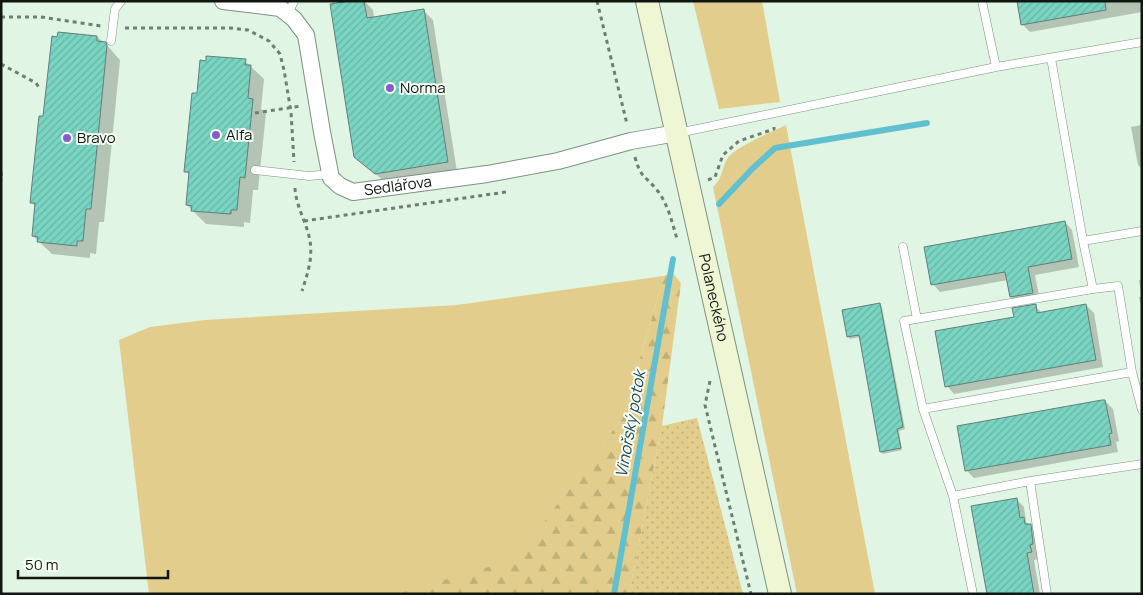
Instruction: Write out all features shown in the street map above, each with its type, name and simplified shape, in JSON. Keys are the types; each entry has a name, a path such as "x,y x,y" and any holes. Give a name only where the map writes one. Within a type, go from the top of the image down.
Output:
{"street":[{"path":"223,1 291,8 294,19 306,35 331,174"},
{"name":"Polaneckého","path":"647,1 780,594"},
{"name":"Sedlářova","path":"331,174 332,178 340,186 353,192 372,191 487,174 558,161 631,141 677,133"}],"lane":[{"path":"111,42 115,9 121,1"},
{"path":"982,1 996,67"},
{"path":"677,133 996,67 1142,42"},
{"path":"1051,58 1093,289"},
{"path":"255,170 309,176 331,174"},
{"path":"1083,241 1142,231"},
{"path":"903,247 917,319"},
{"path":"972,594 953,496 923,409 904,321 1118,286 1132,372 1142,410"},
{"path":"923,409 1132,372"},
{"path":"953,496 1030,481 1142,464"},
{"path":"1030,481 1047,594"}],"path":[{"path":"596,1 638,170 666,203 677,240"},
{"path":"1,17 40,17 113,28 230,28 248,30 269,41 280,54 290,107 296,201 310,242 310,267 302,291"},
{"path":"1,64 36,83 40,89"},
{"path":"255,113 318,104"},
{"path":"707,180 715,177 723,155 739,141 774,129 769,114"},
{"path":"1,172 1,181"},
{"path":"304,221 506,192"},
{"path":"660,194 664,192"},
{"path":"711,377 705,405 751,594"}],"green space":[{"path":"693,1 762,1 780,102 719,109"},
{"path":"786,125 875,594 797,594 713,187 719,180 725,163 731,154"},
{"path":"672,272 681,283 662,426 629,594 396,594 516,559 623,417 664,276"},
{"path":"664,276 623,417 516,560 396,594 149,594 119,340 150,327 205,320 457,305"},
{"path":"697,418 743,594 629,594 662,426"}],"building":[{"name":"Norma","path":"364,1 367,18 424,9 448,162 375,174 354,157 330,4"},
{"path":"1017,1 1105,1 1106,10 1021,25"},
{"name":"Bravo","path":"58,32 97,36 97,41 106,42 107,45 91,209 86,209 83,241 77,241 77,246 37,242 38,237 32,236 35,203 30,203 39,116 43,116 52,36 57,37"},
{"name":"Alfa","path":"206,56 246,59 245,65 251,65 248,98 253,99 245,178 240,177 237,210 231,210 231,214 191,211 192,206 186,205 189,172 184,172 192,93 197,93 200,60 206,61"},
{"path":"1065,221 1072,259 1028,267 1033,293 1010,297 1005,272 931,285 924,247"},
{"path":"880,303 903,427 897,429 901,448 880,452 859,335 847,337 842,310"},
{"path":"1036,304 1037,313 1086,304 1096,360 945,387 935,331 1014,317 1012,308"},
{"path":"1105,400 1112,433 1109,434 1111,445 965,471 957,426"},
{"path":"1017,498 1020,518 1024,517 1025,524 1031,524 1033,544 1030,545 1032,552 1027,553 1034,594 987,594 971,506"}],"waterway":[{"name":"Vinořský potok","path":"719,204 775,148 927,123"},
{"name":"Vinořský potok","path":"614,594 673,259"}],"place":[{"name":"Norma","path":"390,88"},
{"name":"Alfa","path":"216,135"},
{"name":"Bravo","path":"67,138"}]}
